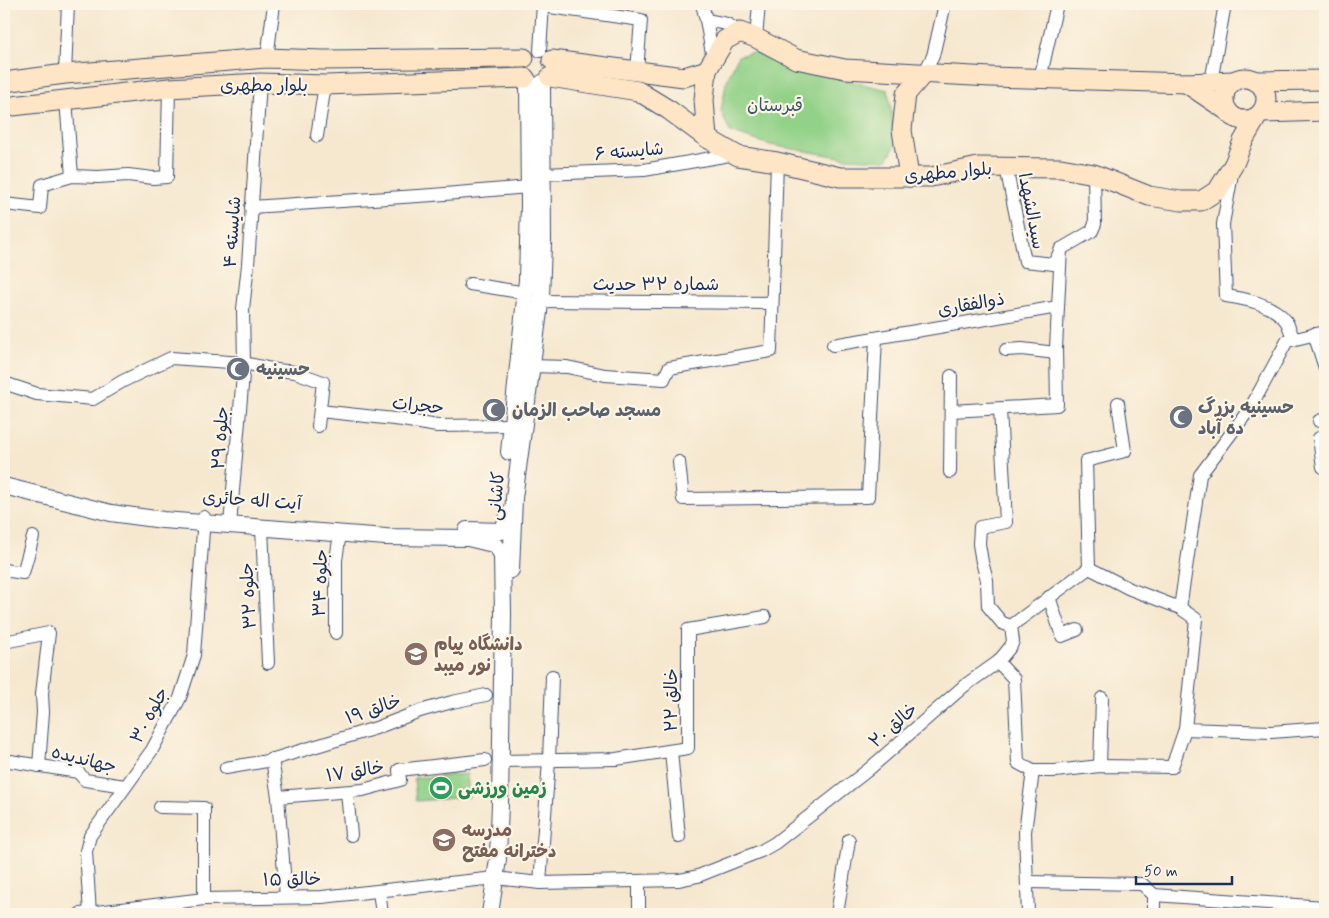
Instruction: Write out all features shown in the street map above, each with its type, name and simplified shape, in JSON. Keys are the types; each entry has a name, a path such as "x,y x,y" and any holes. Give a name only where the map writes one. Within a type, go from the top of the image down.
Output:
{"main road":[{"path":"707,138 704,100 710,64 725,40 748,35 796,59 845,69 1040,79 1186,83 1233,82 1244,78 1255,81 1325,80"},
{"name":"بلوار مطهری","path":"4,82 65,74 267,58 537,70 637,71 684,77 710,64"},
{"name":"بلوار مطهری","path":"4,107 169,88 260,83 325,85 537,70 638,90 707,138 735,154 840,177 931,177 978,167 1061,168 1094,174 1149,196 1181,201 1201,201 1218,190 1234,164 1244,141 1259,115"},
{"path":"909,177 902,130 906,94 924,73"},
{"path":"1255,81 1261,85 1266,99 1259,115"},
{"path":"1233,82 1226,89 1223,100 1230,116 1244,121 1259,115 1325,111"},
{"path":"1186,83 1226,110"}],"street":[{"path":"65,74 68,4"},
{"path":"267,58 274,4"},
{"path":"702,4 706,20 710,64"},
{"path":"706,20 726,24 748,35 759,4"},
{"path":"924,73 933,56 945,4"},
{"path":"1040,79 1056,4"},
{"path":"1211,82 1225,4"},
{"path":"537,70 543,5 641,20 637,71"},
{"name":"کاشانی","path":"490,914 508,854 499,760 503,615 502,531 512,425 543,244 543,174 537,70"},
{"name":"کاشانی","path":"499,760 514,498 531,366 533,297 529,187 537,70"},
{"name":"شایسته ۴","path":"242,383 244,363 243,309 248,265 260,83"},
{"path":"318,136 325,85"},
{"path":"4,204 40,208 42,185 72,176 128,175 153,178 167,177 169,88"},
{"path":"66,100 72,176"},
{"name":"شایسته ۶","path":"543,174 644,170 735,154"},
{"path":"531,366 567,367 605,375 664,379 669,368 771,351 777,162"},
{"path":"1234,164 1223,224 1226,296 1260,304 1275,311 1286,321 1294,339"},
{"name":"سیدالشهدا","path":"1006,167 1025,261 1054,264 1061,248"},
{"path":"251,207 529,187 543,174"},
{"path":"951,411 1057,405 1056,353 1061,248 1092,231 1095,224 1094,174"},
{"name":"شماره ۳۲ حدیث","path":"470,284 533,297 772,303"},
{"name":"ذوالفقاری","path":"833,345 1058,307"},
{"path":"1180,608 1200,475 1251,407 1288,341 1319,333 1325,368"},
{"path":"679,462 683,499 868,497 876,338"},
{"path":"1006,350 1022,349 1056,353"},
{"path":"4,383 37,394 93,399 123,381 171,358 244,363 295,372 323,382 318,426"},
{"path":"950,472 951,376"},
{"name":"جلوه ۲۹","path":"230,522 242,383"},
{"path":"1088,568 1086,461 1125,451 1118,403"},
{"path":"1000,409 1006,522 980,527 979,544 987,580 988,606 1002,623 1011,626 1088,568"},
{"name":"حجرات","path":"320,411 403,420 437,426 512,425"},
{"path":"1322,445 1323,468"},
{"name":"آیت اله حائری","path":"4,479 109,506 204,520 383,529 502,531"},
{"name":"آیت اله حائری","path":"4,486 111,513 163,520 204,520"},
{"path":"502,531 514,498"},
{"name":"جلوه ۳۰","path":"87,914 86,851 90,836 152,750 180,698 194,655 204,520"},
{"name":"آیت اله حائری","path":"230,522 262,528 394,537 468,538"},
{"name":"جلوه ۳۲","path":"262,528 268,663"},
{"name":"جلوه ۳۴","path":"336,633 336,560 340,533"},
{"path":"4,570 23,573 33,537"},
{"name":"کاشانی","path":"468,538 493,544 502,554"},
{"path":"502,554 511,574"},
{"path":"998,662 1014,679 1018,763 1033,771 1055,771 1100,766 1172,767 1186,730 1196,619 1180,608 1130,589 1088,568"},
{"path":"1049,597 1062,636 1076,630"},
{"name":"خالق ۲۲","path":"499,760 616,759 688,748 688,630 765,617"},
{"name":"خالق ۲۰","path":"500,879 540,882 679,880 698,876 761,852 868,770 964,686 998,662 1013,641 1011,626"},
{"path":"4,642 49,633 42,694 43,712 39,766"},
{"path":"540,882 549,761 552,676"},
{"name":"خالق ۱۹","path":"226,768 269,760 376,728 420,711 486,695"},
{"path":"1100,766 1102,698"},
{"path":"1186,730 1271,732 1325,728"},
{"path":"671,751 679,837"},
{"name":"جهاندیده","path":"4,760 78,772 85,780 125,786"},
{"path":"269,760 278,798 286,897"},
{"name":"خالق ۱۷","path":"278,798 363,790 400,780 399,770 499,760"},
{"path":"1028,914 1025,832 1033,771"},
{"path":"347,792 351,835"},
{"path":"160,807 204,808 204,899"},
{"path":"836,914 850,840"},
{"name":"کاشانی","path":"499,914 500,879"},
{"name":"خالق ۱۵","path":"87,914 204,899 322,897 500,879"},
{"path":"639,881 639,914"},
{"path":"1027,882 1142,884 1154,895 1325,907"},
{"path":"379,891 382,914"},
{"path":"1154,895 1154,914"}],"green space":[{"name":"قبرستان","path":"754,52 780,65 888,90 896,144 887,160 846,158 770,145 730,132 721,111 726,83 738,56"},
{"name":"زمین ورزشی","path":"467,774 469,797 416,801 414,778"}],"place":[{"name":"حسینیه","path":"238,369"},
{"name":"مسجد صاحب الزمان","path":"494,410"},
{"name":"حسینیه بزرگ ده آباد","path":"1181,417"},
{"name":"دانشگاه پیام نور میبد","path":"416,654"},
{"name":"زمین ورزشی","path":"441,788"},
{"name":"مدرسه دخترانه مفتح","path":"444,840"}]}
